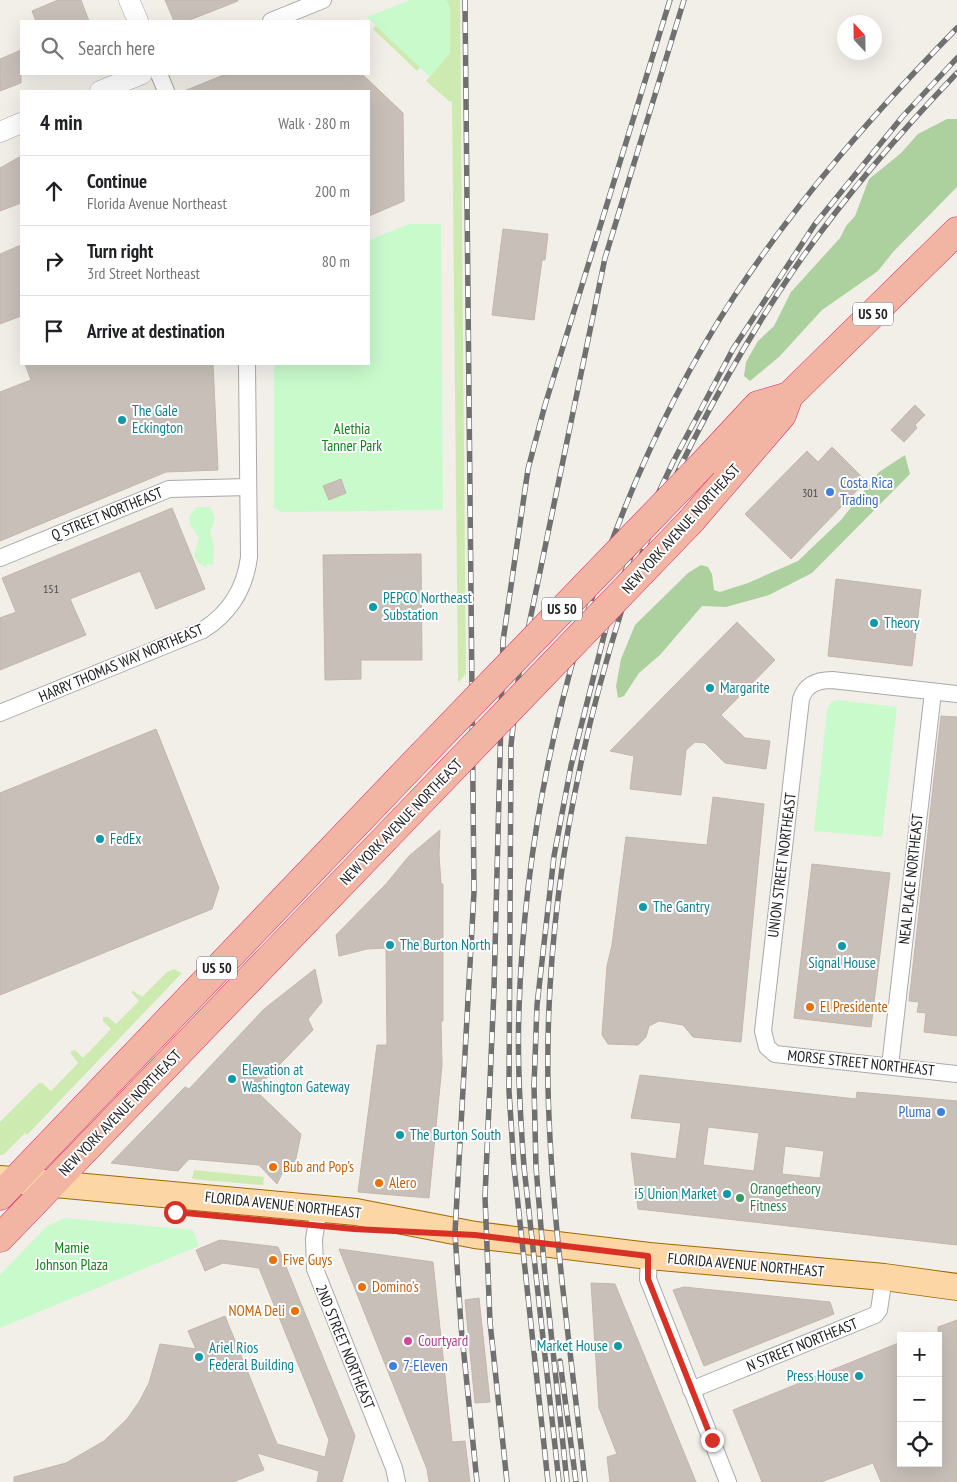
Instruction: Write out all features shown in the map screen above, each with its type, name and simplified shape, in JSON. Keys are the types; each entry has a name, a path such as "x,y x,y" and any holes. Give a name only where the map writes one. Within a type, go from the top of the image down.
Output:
{"highway":[{"name":"NEW YORK AVENUE NORTHEAST","path":"0,1238 691,521 782,415 789,396 957,231"},
{"name":"NEW YORK AVENUE NORTHEAST","path":"4,1188 758,405 789,396"}],"main road":[{"name":"FLORIDA AVENUE NORTHEAST","path":"4,1188 317,1217 356,1212 475,1235 648,1256 884,1277 957,1287"}],"street":[{"path":"129,0 138,20"},
{"path":"273,20 322,0"},
{"path":"102,90 140,75"},
{"path":"159,75 166,90"},
{"path":"0,132 20,123"},
{"name":"HARRY THOMAS WAY NORTHEAST","path":"0,713 192,636 224,615 239,594 247,570 247,365"},
{"name":"Q STREET NORTHEAST","path":"0,558 169,489 248,487"},
{"name":"UNION STREET NORTHEAST","path":"767,1047 763,1031 801,699 810,686 822,680 836,680 933,692"},
{"path":"933,692 957,694"},
{"name":"NEAL PLACE NORTHEAST","path":"890,1066 933,692"},
{"name":"MORSE STREET NORTHEAST","path":"767,1047 772,1052 779,1054 957,1074"},
{"name":"2ND STREET NORTHEAST","path":"317,1217 313,1255 315,1269 394,1468 397,1482"},
{"path":"648,1256 648,1279 728,1482"},
{"name":"N STREET NORTHEAST","path":"691,1390 875,1315 879,1310 884,1277"}],"green space":[{"path":"410,0 446,0 450,8 450,53 430,77 367,17"},
{"path":"446,0 460,0 466,674 458,683 452,102 426,81 450,53 450,8"},
{"path":"376,26 420,67 417,71 373,29"},
{"path":"947,119 957,119 957,187 893,252 878,271 822,310 779,357 750,381 744,376 746,362 758,341 774,326 791,292 840,238 846,226 855,216 869,179 900,154 918,134"},
{"name":"Alethia Tanner Park","path":"409,224 441,224 443,510 282,512 274,508 274,365 370,365 370,240"},
{"path":"905,455 910,474 812,573 769,595 726,607 702,606 660,655 639,673 624,696 618,698 616,686 621,659 635,625 688,573 701,565 708,567 712,574 714,590 720,592 748,583 798,561 841,520 879,472"},
{"path":"196,507 210,507 215,518 210,532 214,545 213,565 207,564 207,568 198,563 194,555 199,538 190,524 189,517"},
{"path":"837,700 897,707 882,837 814,831 827,710 831,702"},
{"path":"174,969 182,973 27,1135 25,1133 3,1155 0,1155 0,1122 39,1083 42,1083 51,1091 78,1063 71,1054 71,1051 75,1050 83,1058 111,1029 103,1021 103,1017 108,1017 116,1024 139,1001 132,993 132,990 142,997 167,972"},
{"path":"194,1170 264,1177 263,1185 192,1179"},
{"name":"Mamie Johnson Plaza","path":"65,1218 193,1230 199,1246 0,1328 0,1275 47,1226"}],"building":[{"path":"58,0 81,0 89,20 36,20 32,11"},
{"path":"165,0 238,0 190,20 174,20"},
{"path":"20,50 21,83 0,91 0,59"},
{"path":"224,75 363,75 403,113 404,201 370,216 370,90 186,90"},
{"path":"20,157 20,203 0,211 0,168"},
{"path":"503,229 548,234 545,260 542,260 534,320 492,315"},
{"path":"20,245 20,316 0,324 0,254"},
{"name":"The Gale Eckington","path":"25,365 213,365 218,470 166,472 0,541 0,392 31,380"},
{"path":"915,405 925,415 915,425 917,428 904,442 891,430"},
{"path":"832,447 866,481 791,559 745,514 807,451 818,462"},
{"path":"341,479 346,493 329,500 323,486"},
{"path":"172,508 205,589 156,609 140,571 70,599 86,635 0,670 0,618 16,612 2,578"},
{"name":"PEPCO Northeast Substation","path":"421,554 422,660 361,660 361,679 325,680 323,555"},
{"name":"Theory","path":"836,579 921,590 912,666 828,656"},
{"name":"Margarite","path":"737,622 775,660 721,715 745,738 770,741 766,769 725,763 705,743 695,742 686,750 681,795 630,789 634,756 610,751"},
{"path":"941,716 957,717 957,1036 924,1032 926,1013 917,1012 919,1002 909,1001"},
{"name":"FedEx","path":"156,729 219,888 212,909 0,995 0,793"},
{"name":"The Gantry","path":"713,797 764,804 741,1042 693,1037 683,1025 659,1021 649,1026 646,1037 638,1045 608,1044 602,1035 607,966 612,945 626,837 707,845"},
{"path":"440,830 439,854 441,884 443,884 442,1065 429,1198 358,1192 377,1045 387,1045 386,948 367,949 339,956 336,935 386,884 409,856"},
{"name":"Signal House","path":"812,864 890,873 871,1027 794,1018"},
{"name":"Elevation at Washington Gateway","path":"315,969 322,1002 308,1019 313,1030 255,1090 301,1134 294,1168 285,1167 277,1184 259,1165 189,1159 178,1171 111,1163 185,1087 189,1089 264,1009"},
{"path":"640,1075 856,1099 857,1092 957,1101 957,1245 638,1209 631,1153 676,1159 681,1123 631,1118","holes":["708,1127 759,1133 754,1171 703,1165","785,1146 824,1151 820,1178 782,1174"]},
{"name":"Ariel Rios Federal Building","path":"220,1240 278,1247 355,1436 342,1482 317,1482 319,1471 257,1453 264,1470 233,1482 14,1482 14,1477 66,1463 104,1441 127,1419 139,1402 149,1383 160,1344 196,1349 188,1331 225,1316 277,1444 325,1457 329,1440 259,1268 223,1263 205,1271 196,1250"},
{"name":"Courtyard","path":"339,1249 433,1262 452,1442 465,1441 470,1482 429,1482 427,1469"},
{"name":"Market House","path":"591,1283 615,1284 696,1482 610,1482 607,1457 617,1454 599,1408"},
{"path":"684,1287 830,1302 834,1314 704,1366 673,1290"},
{"path":"479,1298 490,1402 475,1403 465,1300"},
{"name":"Press House","path":"957,1320 957,1482 881,1482 873,1463 821,1482 762,1482 733,1410 897,1344 897,1467 942,1467 942,1332 938,1332 938,1327"}],"railway":[{"path":"465,0 474,892 455,1233 461,1326 477,1482"},
{"path":"507,1482 490,1322 485,1197 494,989 503,641 528,469 545,405 670,0"},
{"path":"548,1482 514,1167 509,1091 511,745 519,673 605,258 684,0"},
{"path":"559,1482 524,1167 519,1088 518,1029 525,917 537,823 556,730 580,637 610,547 646,459 688,375 735,295 785,224 840,156 897,91 957,28"},
{"path":"567,1482 545,1276 536,1167 534,1086 537,1005 554,856 571,766 612,604 644,524 673,462 733,349 815,224 903,116 957,58"},
{"path":"585,1482 562,1285 553,1186 548,1087 548,1026 557,904 577,783 590,723 623,606 653,526 691,444 734,365 779,292 819,234 886,151 957,73"},
{"path":"560,1361 576,1482"}],"place":[{"name":"The Gale Eckington","path":"122,420"},
{"name":"Costa Rica Trading","path":"830,492"},
{"name":"PEPCO Northeast Substation","path":"373,607"},
{"name":"Theory","path":"874,623"},
{"name":"Margarite","path":"710,688"},
{"name":"FedEx","path":"100,839"},
{"name":"The Gantry","path":"643,907"},
{"name":"The Burton North","path":"390,945"},
{"name":"Signal House","path":"842,946"},
{"name":"El Presidente","path":"810,1007"},
{"name":"Elevation at Washington Gateway","path":"232,1079"},
{"name":"Pluma","path":"941,1112"},
{"name":"The Burton South","path":"400,1135"},
{"name":"Bub and Pop's","path":"273,1167"},
{"name":"Alero","path":"379,1183"},
{"name":"i5 Union Market","path":"727,1194"},
{"name":"Orangetheory Fitness","path":"740,1198"},
{"name":"Five Guys","path":"273,1260"},
{"name":"Domino's","path":"362,1287"},
{"name":"NOMA Deli","path":"295,1311"},
{"name":"Courtyard","path":"408,1341"},
{"name":"Market House","path":"618,1346"},
{"name":"Ariel Rios Federal Building","path":"199,1357"},
{"name":"7-Eleven","path":"393,1366"},
{"name":"Press House","path":"859,1376"}],"route":[{"path":"175,1212 354,1229 475,1235 648,1256 648,1279 712,1440"}]}
